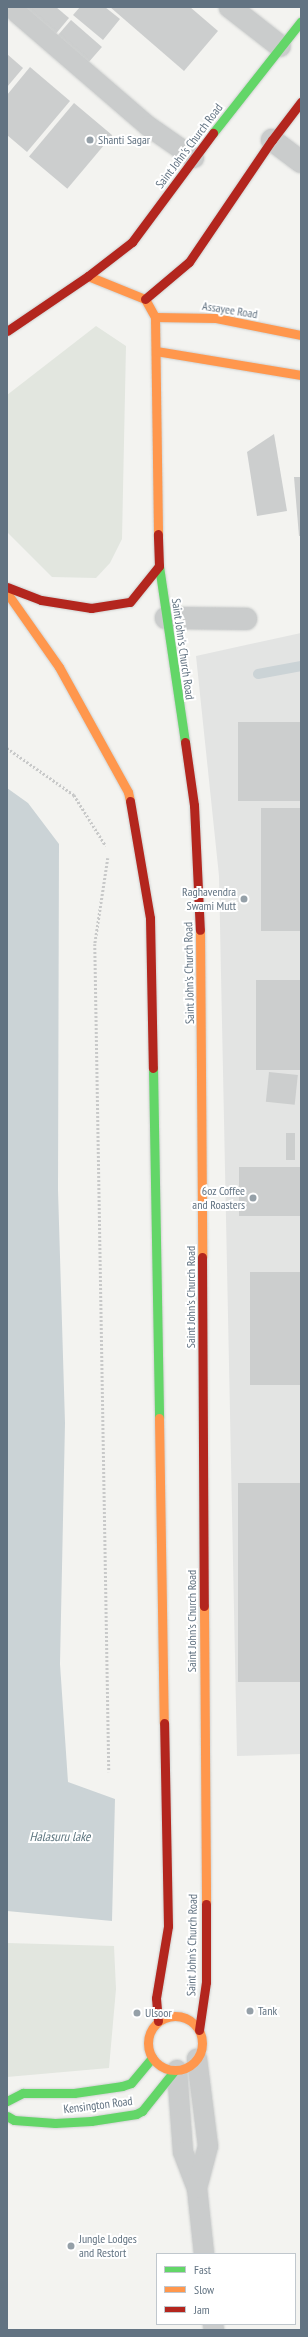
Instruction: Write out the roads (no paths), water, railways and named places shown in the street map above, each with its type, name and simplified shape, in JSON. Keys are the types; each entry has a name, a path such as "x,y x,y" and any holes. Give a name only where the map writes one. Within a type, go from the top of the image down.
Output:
{"main road":[{"name":"Saint John's Church Road","path":"7,331 88,276 132,242 194,158 301,21"},
{"path":"145,299 189,262 272,140 301,102"},
{"path":"88,276 145,299 155,317"},
{"name":"Saint John's Church Road","path":"155,317 158,566 194,805 200,907 206,1982 199,2030"},
{"name":"Assayee Road","path":"155,317 216,318 301,336"},
{"path":"156,350 301,375"},
{"path":"7,587 41,600 91,608 130,602 158,566"},
{"path":"7,593 59,667 128,792 150,918 168,1926 156,1998 158,2021"},
{"path":"173,2015 181,2016 194,2023 199,2030 203,2045 197,2060 184,2069 175,2071 162,2066 152,2058 147,2043 153,2027 158,2021 173,2015"},
{"name":"Kensington Road","path":"7,2101 23,2093 74,2093 131,2084 152,2058"},
{"name":"Kensington Road","path":"7,2116 14,2120 55,2122 91,2121 136,2114 142,2111 175,2071"}],"street":[{"path":"230,7 280,46"},
{"path":"272,140 301,162"},
{"path":"166,618 246,619"}],"lane":[{"path":"17,13 148,126 194,158"},
{"path":"197,2060 208,2146 197,2188"},
{"path":"175,2071 183,2152 197,2188 204,2253"}],"water":[{"name":"Halasuru lake","path":"7,788 28,803 59,844 58,1190 65,1423 60,1664 68,1782 115,1799 112,1921 7,1911"}],"waterway":[{"path":"258,674 301,666"}],"place":[{"name":"Shanti Sagar","path":"90,140"},
{"name":"Raghavendra Swami Mutt","path":"244,899"},
{"name":"6oz Coffee and Roasters","path":"253,1198"},
{"name":"Tank","path":"250,2011"},
{"name":"Ulsoor","path":"137,2013"},
{"name":"Jungle Lodges and Restort","path":"71,2246"}]}
